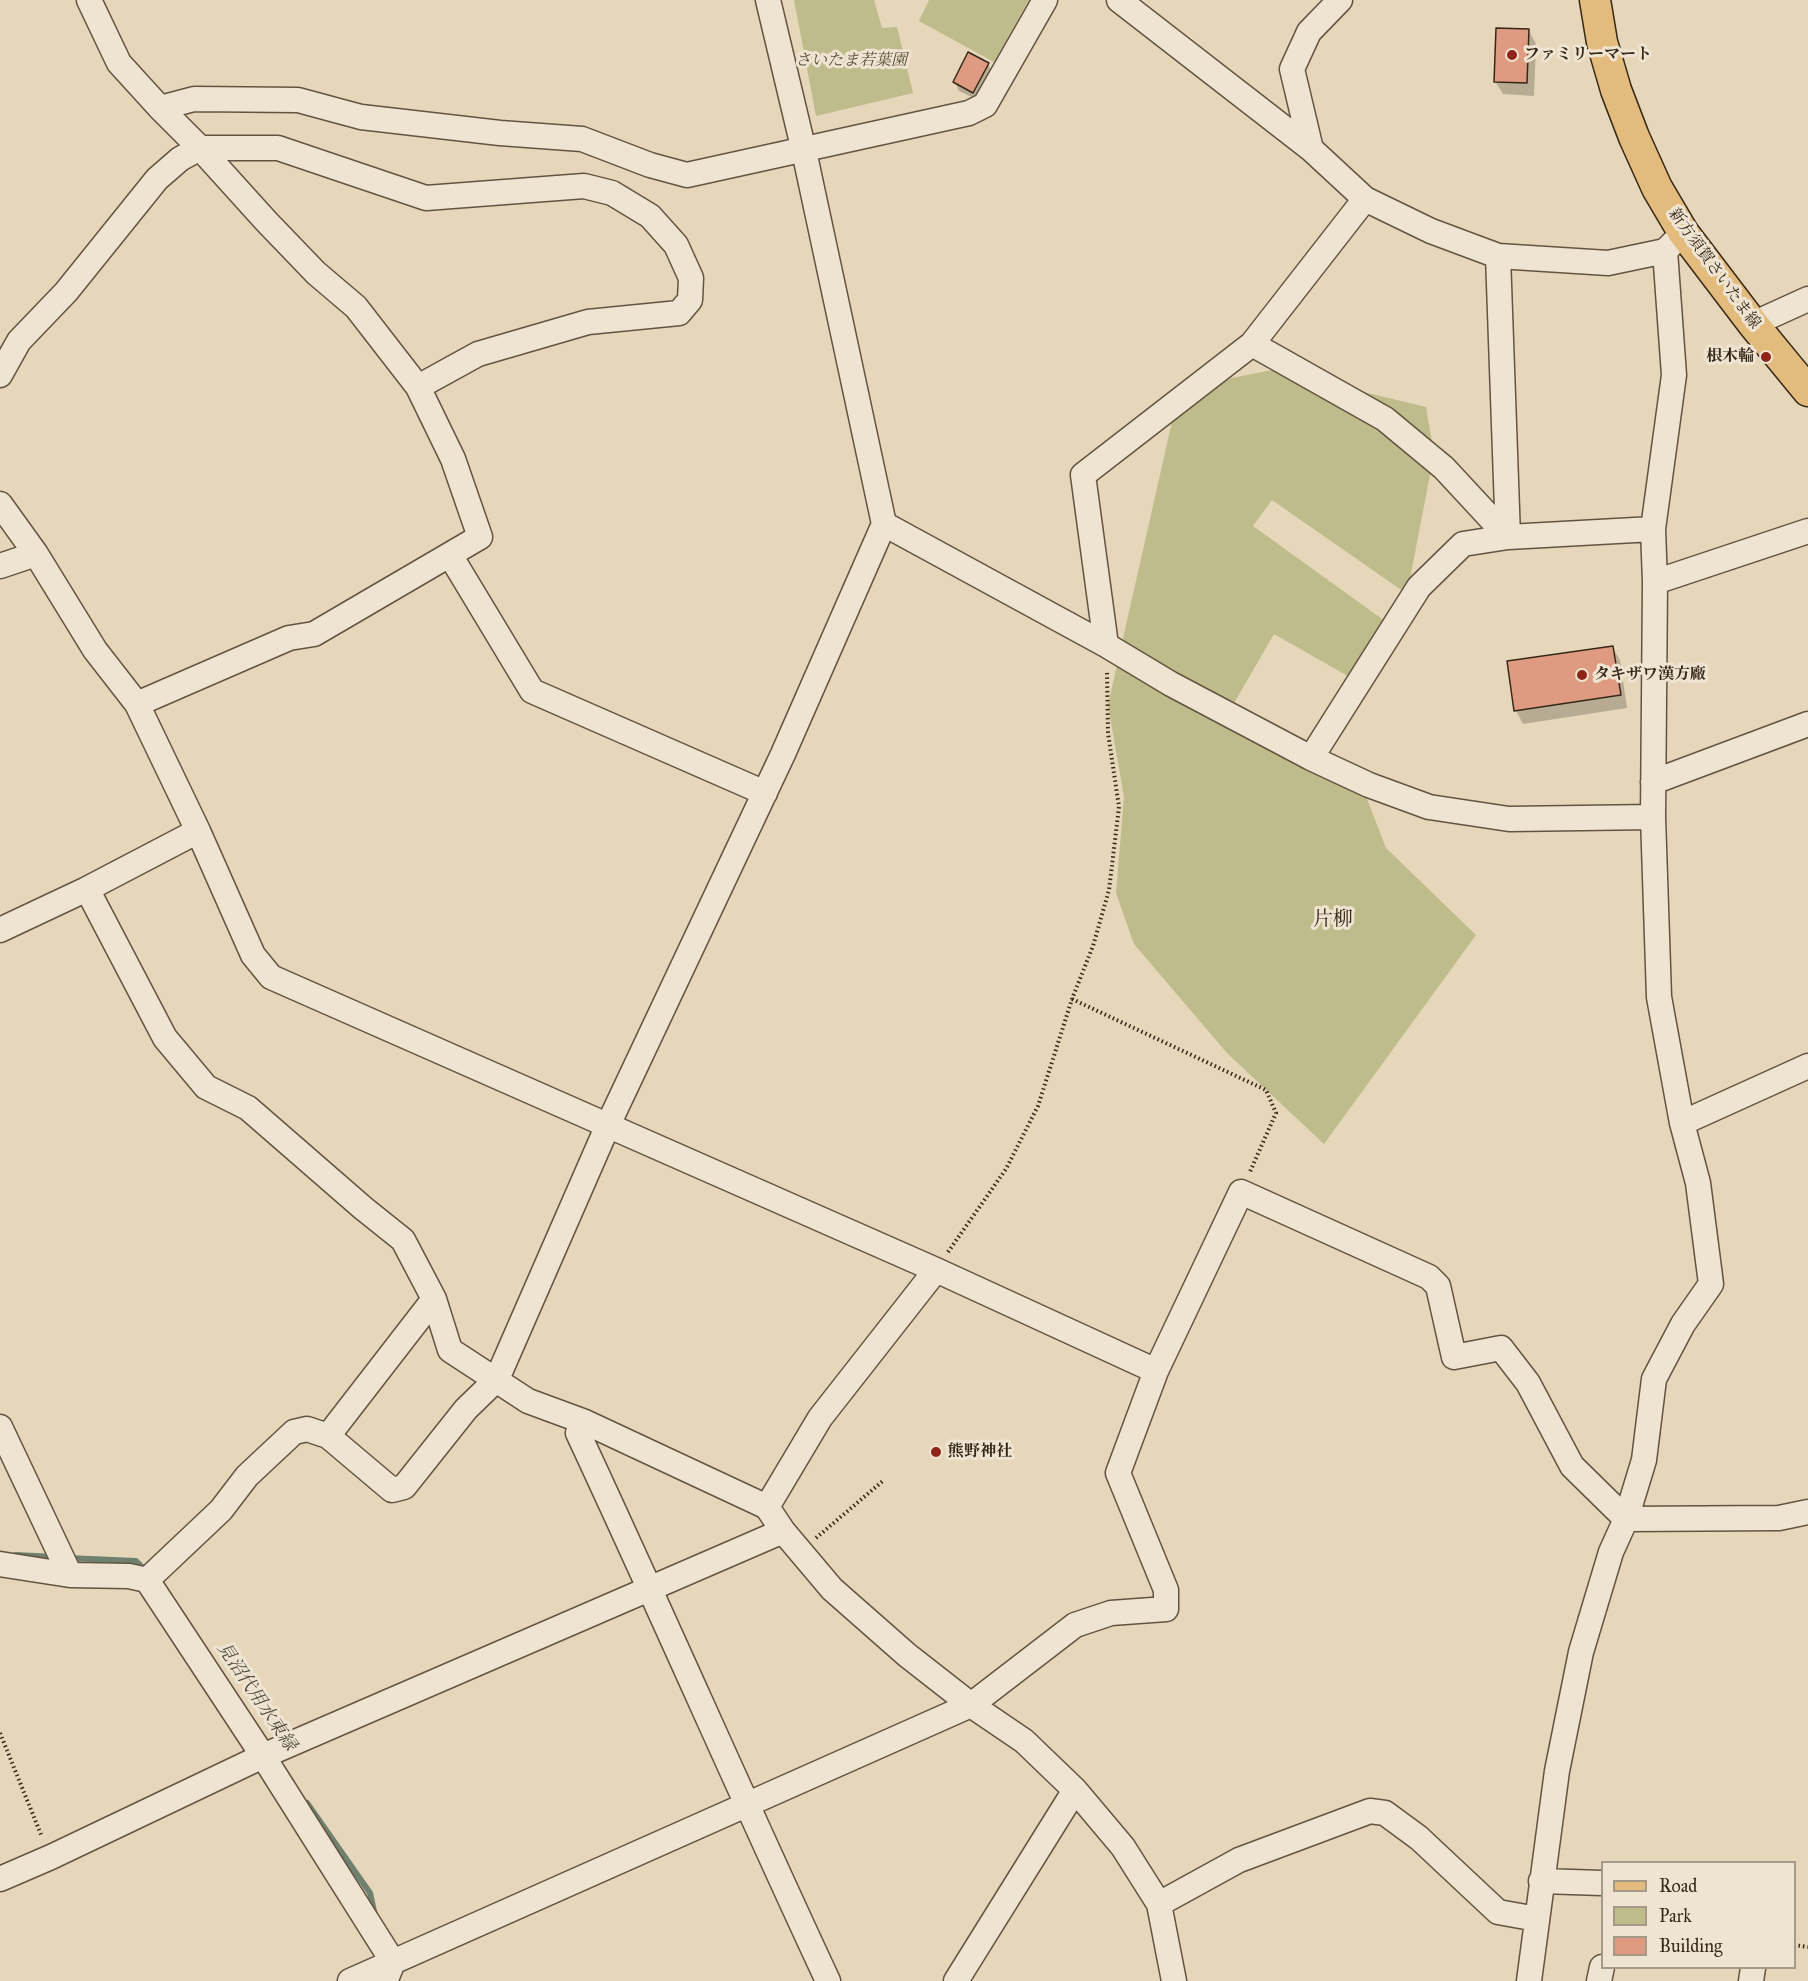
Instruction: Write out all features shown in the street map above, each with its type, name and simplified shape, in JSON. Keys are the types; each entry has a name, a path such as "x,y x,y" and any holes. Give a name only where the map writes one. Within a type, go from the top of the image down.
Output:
{"main road":[{"name":"新方須賀さいたま線","path":"1595,0 1602,42 1616,90 1657,188 1674,242 1753,324 1808,391"}],"street":[{"path":"89,0 119,63 316,273 356,307 418,387 453,459 480,537 314,634 290,638 137,704"},
{"path":"147,1580 221,1510 247,1476 294,1432 308,1429 328,1436 392,1490 404,1487 466,1409 496,1379 608,1125 765,793 884,524 804,151 768,0"},
{"path":"160,108 194,99 298,100 361,117 582,140 687,176 754,159 804,151 969,113 985,105 1045,0"},
{"path":"1119,0 1311,149 1365,199 1431,231 1498,256 1608,263 1674,242 1674,375 1653,529 1655,582 1653,818 1659,997 1682,1123 1698,1183 1711,1284 1683,1324 1654,1379 1644,1460 1626,1520 1611,1552 1581,1652 1557,1772 1529,1981"},
{"path":"1311,149 1292,69 1309,32 1340,0"},
{"path":"0,375 19,341 66,292 157,179 180,159 200,148 278,148 426,198 584,186 612,193 650,216 676,245 691,278 690,300 679,313 588,322 478,354 418,387"},
{"path":"1106,645 1083,475 1252,344 1365,199"},
{"path":"1498,256 1508,537"},
{"path":"1753,324 1808,299"},
{"path":"1252,344 1385,419 1444,468 1508,537"},
{"path":"0,504 36,554 95,650 137,704 198,831 253,955 271,977 936,1270 1156,1371"},
{"path":"884,524 1106,645 1171,684 1311,758 1369,785 1429,807 1509,819 1653,818"},
{"path":"1311,758 1419,587 1463,544 1508,537 1653,529"},
{"path":"1655,582 1808,531"},
{"path":"0,566 36,554"},
{"path":"450,555 532,692 765,793"},
{"path":"1653,782 1808,724"},
{"path":"0,930 87,889 198,831"},
{"path":"87,889 165,1038 206,1087 248,1108 403,1240 434,1299 450,1350 528,1401 585,1422 767,1507 783,1531 832,1589 907,1655 1024,1741 1075,1790 1123,1847 1159,1904 1174,1981"},
{"path":"1682,1123 1808,1066"},
{"path":"350,1981 389,1971 746,1805 971,1704 1075,1625 1111,1613 1166,1609 1166,1590 1118,1473 1156,1371 1241,1192 1429,1277 1438,1287 1454,1357 1501,1348 1528,1383 1572,1466 1626,1520 1779,1518 1808,1512"},
{"path":"767,1507 820,1419 936,1270"},
{"path":"328,1436 434,1299"},
{"path":"585,1422 578,1432 828,1981"},
{"path":"0,1427 70,1575"},
{"path":"0,1879 263,1756 783,1531"},
{"path":"0,1564 70,1575 129,1576 147,1580 263,1756 389,1971"},
{"path":"956,1981 1075,1790"},
{"path":"1159,1904 1239,1860 1370,1811 1384,1813 1419,1838 1498,1912 1537,1919"},
{"path":"1541,1881 1601,1883"}],"path":[{"path":"936,1270 1006,1169 1038,1106 1072,999 1093,946 1109,890 1119,807 1108,732 1106,645"},
{"path":"1072,999 1266,1090 1276,1113 1241,1192"},
{"path":"800,1551 884,1480"},
{"path":"0,1733 51,1857"}],"green space":[{"name":"さいたま若葉園","path":"794,0 874,0 882,28 897,27 913,93 816,116"},
{"name":"さいたま若葉園","path":"929,0 1029,0 994,62 919,21"},
{"path":"1272,370 1426,407 1434,454 1407,594 1272,500 1253,526 1389,624 1353,679 1274,634 1226,717 1365,787 1367,799 1386,848 1476,935 1324,1144 1227,1053 1134,944 1116,893 1124,797 1108,705 1178,395 1217,381"}],"building":[{"name":"ファミリーマート","path":"1496,28 1529,29 1527,83 1494,82"},
{"path":"968,52 989,63 973,93 953,82"},
{"path":"1613,646 1621,695 1514,711 1507,661"}],"waterway":[{"name":"見沼代用水東縁","path":"16,1555 54,1557"},
{"name":"見沼代用水東縁","path":"67,1558 136,1561 146,1571"},
{"name":"見沼代用水東縁","path":"307,1803 370,1893 375,1916"}],"place":[{"name":"ファミリーマート","path":"1512,55"},
{"name":"根木輪","path":"1766,357"},
{"name":"タキザワ漢方廠","path":"1582,675"},
{"name":"熊野神社","path":"936,1452"}],"district":[{"name":"片柳","path":"1333,920"}]}
